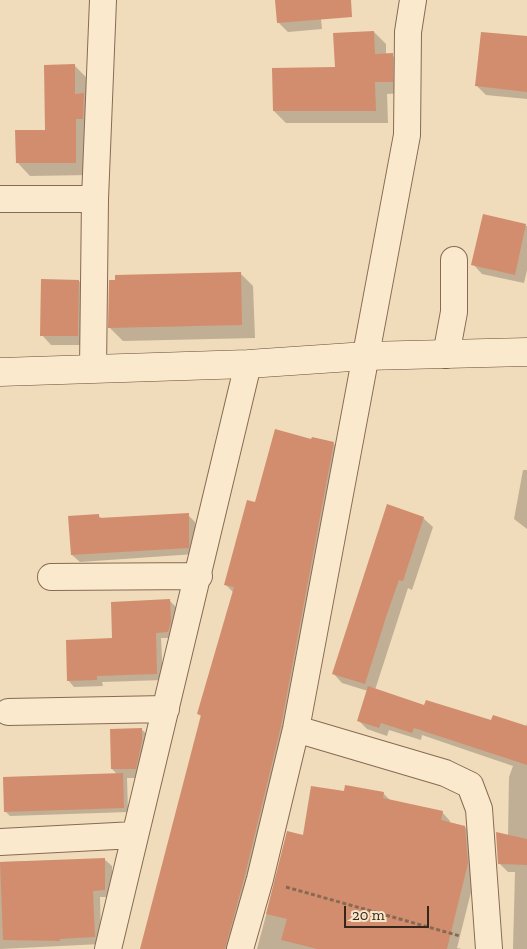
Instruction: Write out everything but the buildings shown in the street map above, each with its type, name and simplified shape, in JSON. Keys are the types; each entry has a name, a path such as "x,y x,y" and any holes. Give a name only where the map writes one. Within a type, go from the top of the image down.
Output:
{"street":[{"path":"93,369 95,199 103,0"},
{"path":"240,949 260,879 296,729 407,135 408,32 413,0"},
{"path":"0,199 95,199"},
{"path":"446,355 454,312 454,260"},
{"path":"0,372 248,364 366,356 527,352"},
{"path":"108,949 248,364"},
{"path":"51,576 198,576"},
{"path":"8,712 166,709"},
{"path":"296,729 445,772 470,785 479,809 489,947"},
{"path":"0,842 135,835"}],"path":[{"path":"260,879 489,947"}]}
